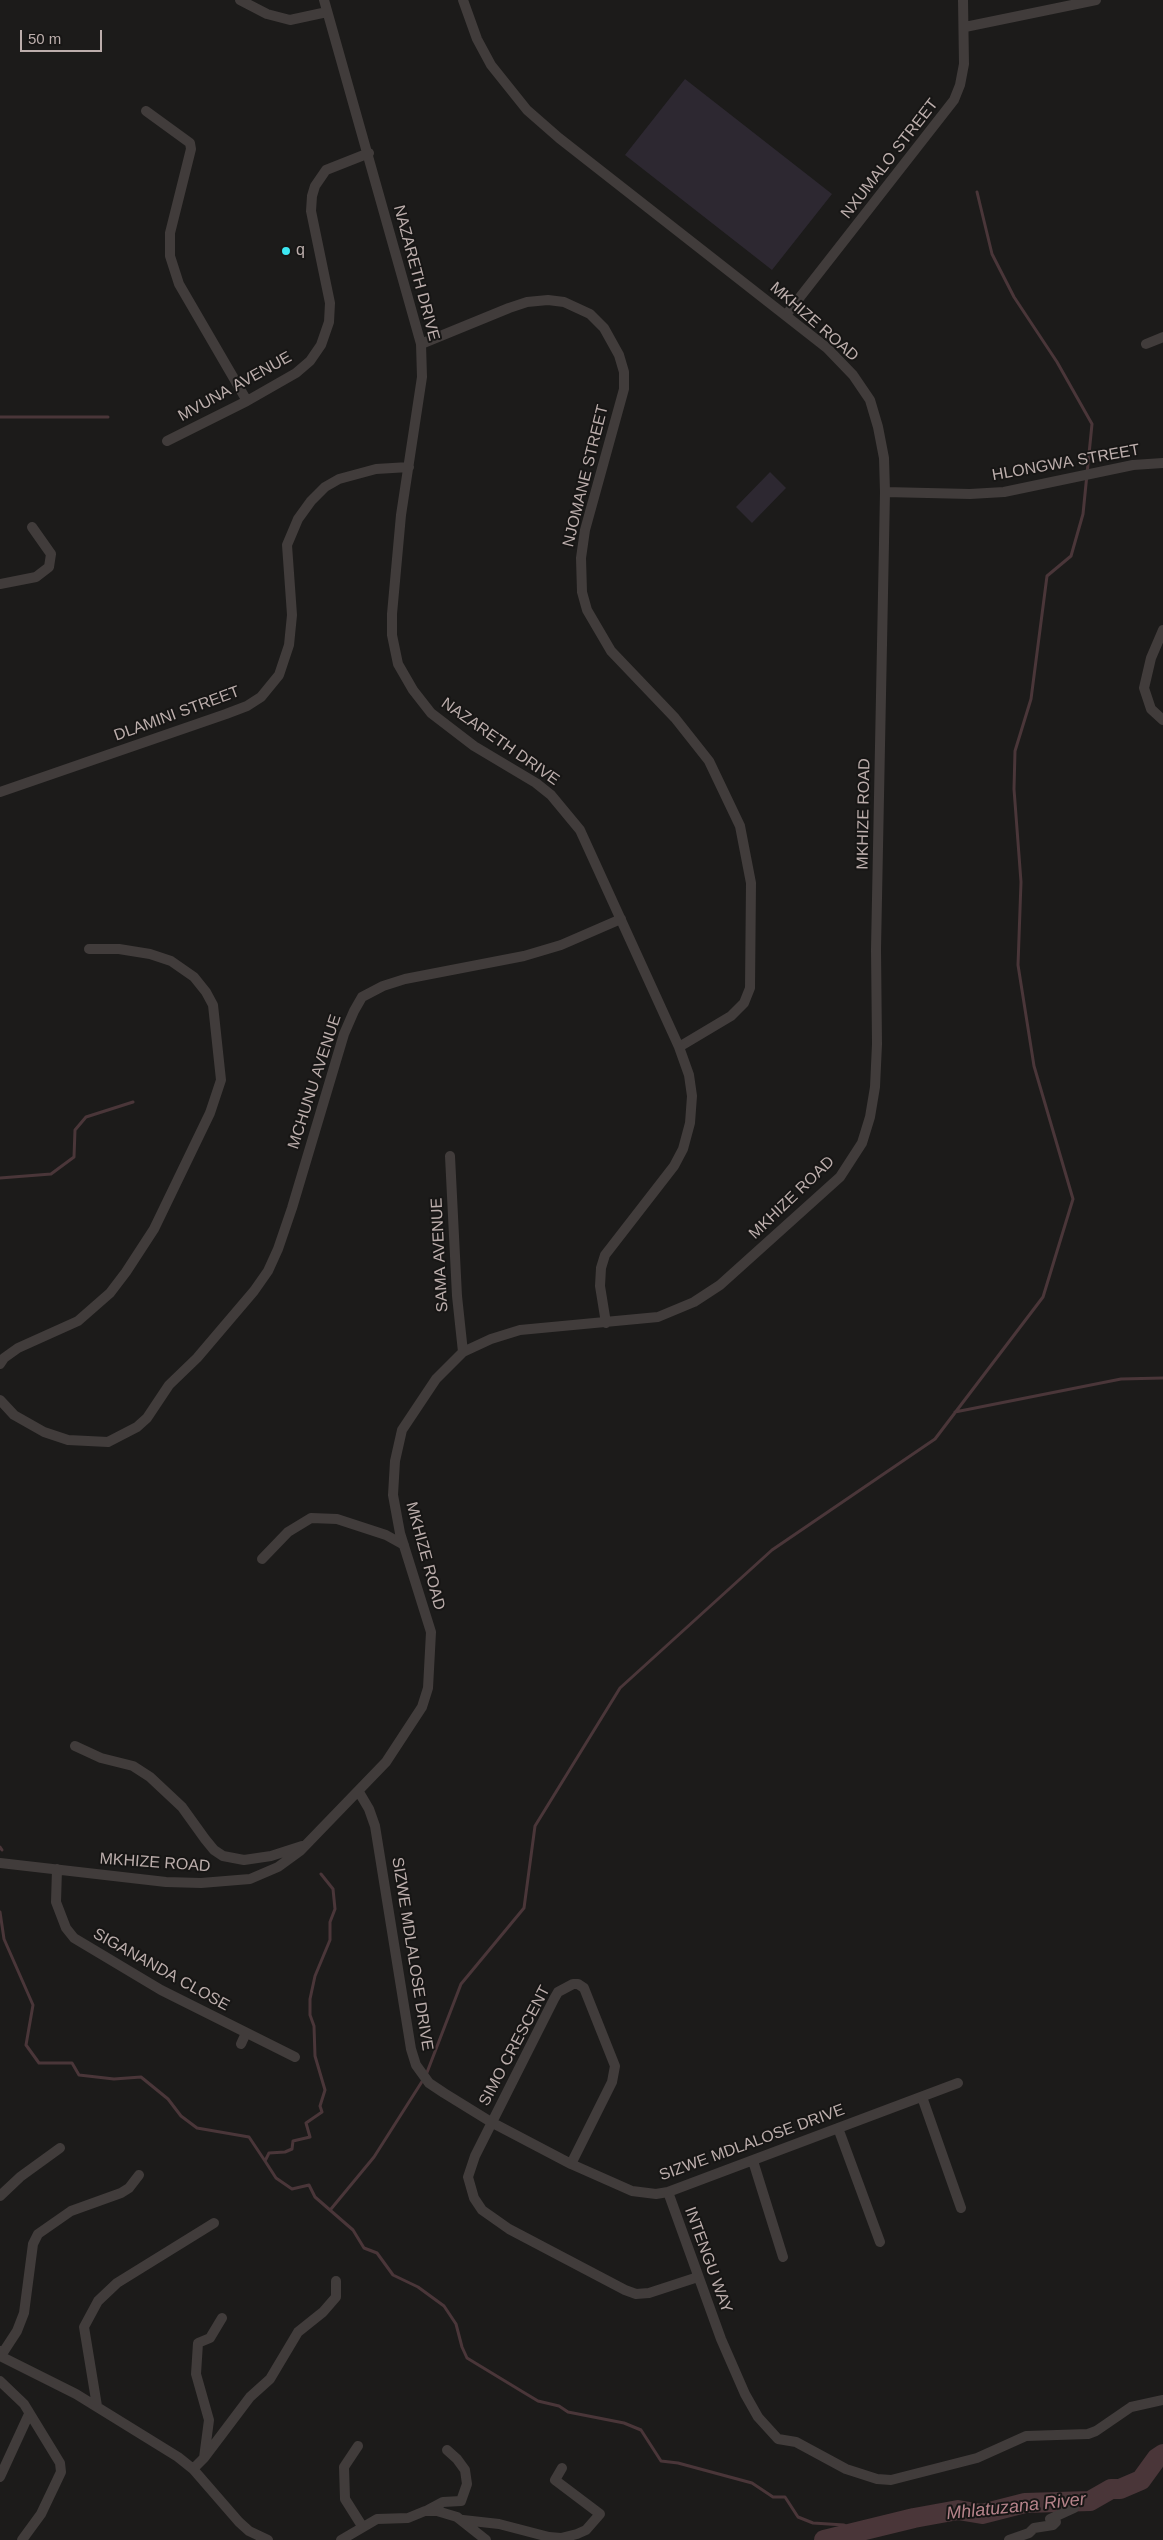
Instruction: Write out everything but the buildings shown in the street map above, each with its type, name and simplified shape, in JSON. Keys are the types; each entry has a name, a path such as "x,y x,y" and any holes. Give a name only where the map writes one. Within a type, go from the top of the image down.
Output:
{"street":[{"path":"240,0 267,14 290,20 328,12"},
{"name":"NAZARETH DRIVE","path":"324,0 369,153 421,344 422,377 401,516 392,614 394,648 404,678 431,713 442,723 474,746 536,783 566,812 580,830 679,1048 690,1081 692,1096 690,1123 682,1149 674,1166 605,1255 600,1286 606,1323"},
{"name":"MKHIZE ROAD","path":"0,1862 166,1882 227,1882 250,1879 278,1867 307,1845 359,1792 402,1739 422,1707 428,1688 431,1632 404,1545 393,1495 395,1461 402,1430 436,1379 464,1352 490,1339 520,1330 658,1317 694,1302 720,1285 827,1190 840,1176 862,1143 870,1117 876,1078 884,458 870,400 853,375 827,348 559,138 527,110 491,65 477,38 463,0"},
{"name":"NXUMALO STREET","path":"786,315 954,100 962,74 965,27 963,0"},
{"path":"965,27 1096,0"},
{"path":"146,111 187,140 191,149 170,233 170,256 179,284 247,401"},
{"name":"MVUNA AVENUE","path":"167,441 247,401 296,373 310,361 321,345 329,322 330,303 311,211 312,196 315,186 326,170 369,153"},
{"name":"NJOMANE STREET","path":"421,344 518,305 548,300 564,302 590,314 604,328 619,355 624,372 624,389 585,530 581,558 582,592 587,610 611,651 685,730 709,761 740,826 751,882 750,988 744,1003 731,1016 679,1048"},
{"path":"1146,344 1163,337"},
{"name":"HLONGWA STREET","path":"884,492 970,494 1004,492 1133,465 1163,463"},
{"name":"DLAMINI STREET","path":"0,792 226,714 247,706 260,697 279,675 289,645 292,615 287,545 298,519 310,501 325,487 339,479 376,469 409,467"},
{"path":"0,584 36,577 49,567 51,554 32,527"},
{"path":"1163,630 1151,658 1144,688 1150,709 1163,720"},
{"name":"MCHUNU AVENUE","path":"0,1400 14,1415 55,1436 74,1441 108,1442 137,1428 147,1418 169,1386 197,1358 254,1292 278,1249 344,1034 362,997 383,986 406,979 524,956 561,945 621,919"},
{"path":"0,1364 4,1358 18,1348 78,1321 110,1293 142,1249 210,1113 220,1080 212,1005 206,992 194,977 171,961 150,954 120,949 89,949"},
{"name":"SAMA AVENUE","path":"450,1156 456,1296 464,1352"},
{"path":"262,1559 288,1532 311,1518 336,1519 386,1535 404,1545"},
{"path":"75,1746 101,1758 133,1766 150,1777 182,1807 205,1839 223,1856 244,1860 271,1856 307,1845"},
{"name":"SIZWE MDLALOSE DRIVE","path":"359,1792 369,1809 375,1826 411,2049 416,2064 429,2083 491,2122 571,2164 632,2191 656,2194 668,2192 958,2083"},
{"name":"SIGANANDA CLOSE","path":"57,1869 56,1902 66,1928 74,1938 161,1990 295,2057"},
{"name":"SIMO CRESCENT","path":"491,2122 554,1999 564,1988 578,1984 587,1995 614,2066 612,2082 571,2164"},
{"path":"241,2044 246,2033"},
{"path":"922,2097 961,2208"},
{"path":"491,2122 468,2176 474,2198 494,2220 601,2278 636,2294 662,2290 698,2278"},
{"path":"838,2128 880,2242"},
{"path":"0,2196 20,2177 60,2148"},
{"path":"754,2161 784,2257"},
{"path":"0,2351 4,2351 17,2331 24,2314 29,2262 33,2244 38,2234 71,2211 121,2193 129,2188 139,2175"},
{"name":"INTENGU WAY","path":"668,2192 721,2339 745,2394 758,2417 772,2434 778,2438 804,2445 846,2469 877,2480 891,2480 978,2458 1026,2436 1088,2434 1096,2431 1132,2407 1163,2400"},
{"path":"97,2406 84,2327 98,2301 117,2283 214,2222"},
{"path":"193,2469 204,2458 250,2397 270,2379 298,2332 322,2312 336,2297 336,2281"},
{"path":"204,2458 209,2420 198,2384 195,2360 198,2343 210,2338 222,2318"},
{"path":"0,2356 97,2406 156,2442 193,2469 249,2531 268,2540"},
{"path":"0,2381 24,2404 60,2463 61,2472 41,2514 22,2540"},
{"path":"0,2477 29,2414"},
{"path":"358,2446 344,2467 345,2499 362,2526"},
{"path":"341,2540 377,2518 408,2518 442,2502 461,2500 466,2484 465,2470 457,2459 446,2450"},
{"path":"463,2520 499,2524 549,2537 561,2538 586,2530 600,2514 555,2480 562,2468"},
{"path":"1009,2540 1029,2533 1034,2528 1053,2525 1056,2522 1050,2519 1074,2508"},
{"path":"424,2511 450,2514 463,2520 486,2540"}],"shaded area":[{"path":"685,79 832,194 772,270 625,155"},
{"path":"770,472 786,488 752,523 736,507"}],"waterway":[{"path":"426,2075 461,1984 524,1908 535,1826 620,1688 772,1550 935,1439 1043,1297 1073,1199 1034,1066 1018,965 1021,882 1014,789 1015,751 1031,699 1047,576 1071,556 1083,514 1092,424 1057,362 1014,297 992,254 977,192"},
{"path":"0,417 108,417"},
{"path":"0,1178 51,1174 74,1157 75,1130 86,1117 133,1102"},
{"path":"955,1412 1121,1379 1163,1378"},
{"path":"321,1874 333,1889 335,1909 330,1922 330,1940 315,1976 310,1999 310,2015 314,2026 315,2056 325,2090 320,2106 322,2112 306,2123 310,2137 293,2141 292,2149 285,2152 269,2153 265,2161 276,2178 292,2189 309,2185 315,2197 353,2230 364,2248 377,2253 393,2275 418,2287 444,2306 456,2324 467,2358 538,2401 559,2406 568,2412 624,2423 641,2430 661,2461 678,2463 752,2483 773,2497 785,2497 798,2517 813,2523 844,2525 859,2532"},
{"path":"0,1912 4,1939 33,2005 26,2045 39,2063 72,2063 79,2075 114,2079 141,2077 168,2099 181,2116 197,2128 249,2137 265,2161"},
{"path":"331,2209 374,2157 423,2080"},
{"name":"Mhlatuzana River","path":"824,2540 914,2518 958,2510 982,2514 1025,2503 1090,2501 1111,2489 1120,2489 1141,2480 1157,2458 1163,2454"}],"place":[{"name":"q","path":"286,251"}]}
